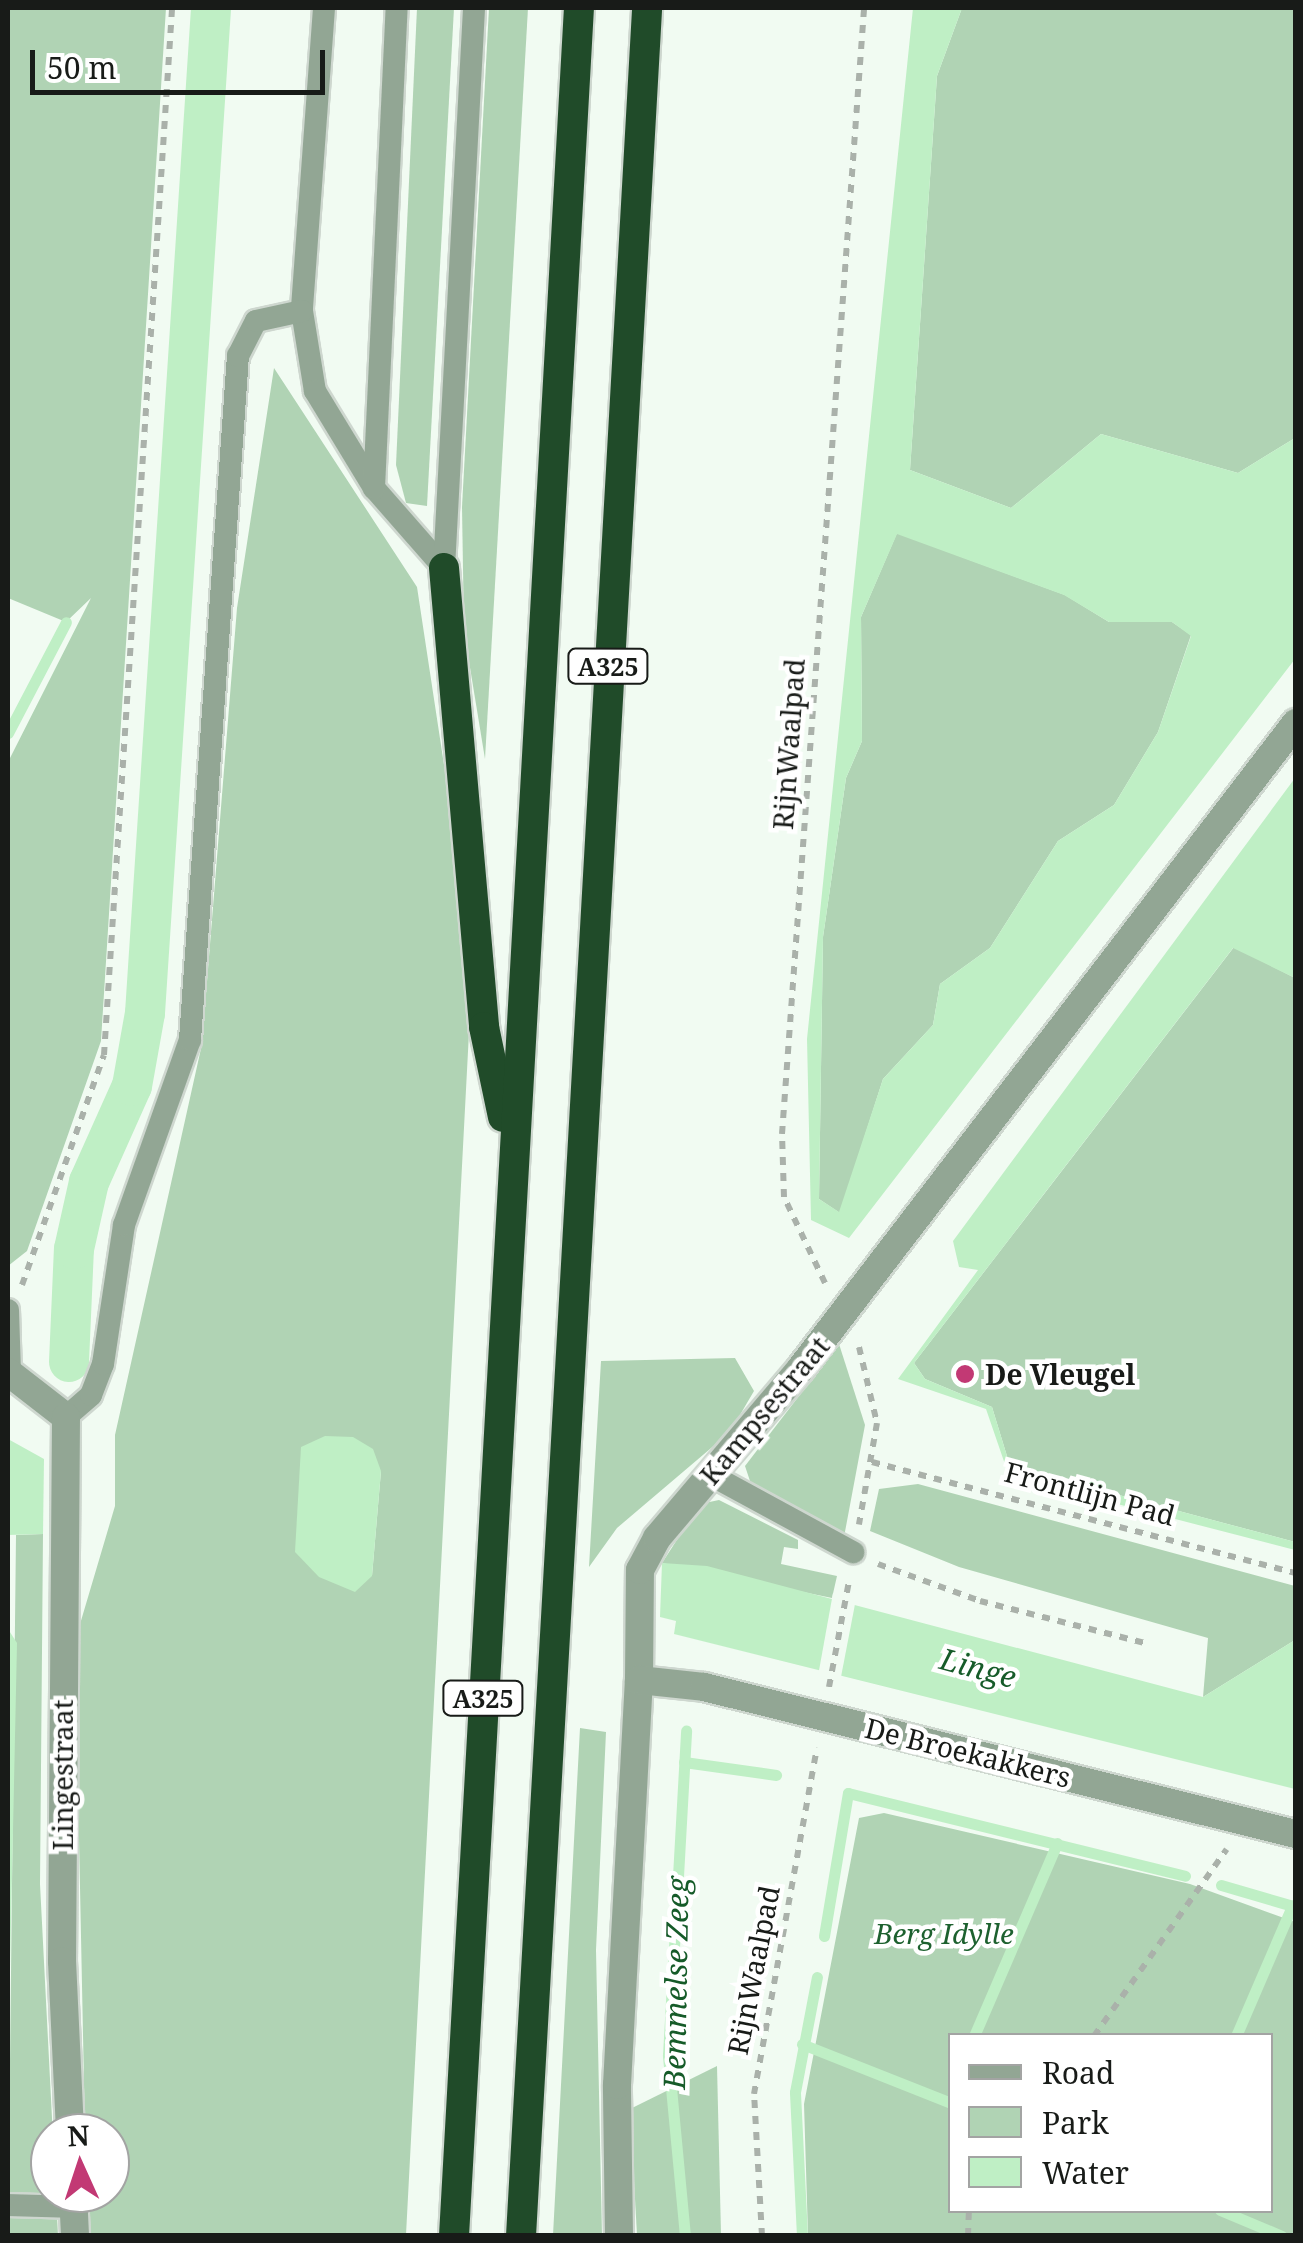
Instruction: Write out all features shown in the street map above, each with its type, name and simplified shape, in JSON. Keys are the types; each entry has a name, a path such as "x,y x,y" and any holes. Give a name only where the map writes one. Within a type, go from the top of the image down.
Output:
{"highway":[{"name":"A325","path":"454,2236 578,8"},
{"name":"A325","path":"521,2236 647,8"},
{"path":"444,568 484,1027 512,1160"}],"street":[{"name":"Kampsestraat","path":"619,2236 617,2085 639,1680 640,1570 711,1475 843,1314 1296,723"},
{"path":"9,1372 66,1417"},
{"name":"Lingestraat","path":"66,1417 62,1960 69,2113"},
{"name":"De Broekakkers","path":"639,1680 823,1716 1296,1834"}],"lane":[{"path":"324,8 302,310 315,391 374,488 444,568"},
{"path":"374,488 397,8"},
{"path":"444,568 474,8"},
{"path":"66,1417 91,1395 103,1364 124,1225 190,1040 238,356 256,321 302,310"},
{"path":"9,1314 9,1372"},
{"path":"711,1475 853,1552"}],"path":[{"path":"9,1314 104,1055 172,8"},
{"name":"RijnWaalpad","path":"864,8 780,1174 795,1230 843,1314 876,1393 872,1462"},
{"name":"Frontlijn Pad","path":"872,1462 1296,1573"},
{"path":"853,1552 980,1601 1145,1642"},
{"path":"830,1681 847,1594"},
{"name":"RijnWaalpad","path":"762,2236 754,2094 823,1716"},
{"path":"1096,2033 1246,1822"}],"green space":[{"path":"8,8 166,8 101,1041 27,1251 8,1266 8,762 91,598 66,622 8,598"},
{"path":"417,8 454,8 427,506 406,503 396,465"},
{"path":"489,8 528,8 485,759 464,631 462,507"},
{"path":"962,8 1295,8 1295,438 1238,473 1101,434 1011,508 910,470 937,76"},
{"path":"274,368 417,587 473,956 406,2235 90,2235 89,2213 130,2213 130,2113 85,2113 75,1641 115,1506 115,1435 202,1044 237,608","holes":["381,1471 372,1576 319,1577"]},
{"path":"897,533 1065,595 1109,622 1172,622 1191,635 1158,732 1114,805 1058,841 990,948 940,984 933,1025 883,1079 840,1213 819,1199 823,937 846,778 862,741 861,617"},
{"path":"1234,947 1295,978 1295,1542 1010,1466 992,1407 925,1379 914,1363"},
{"path":"839,1344 865,1425 844,1537 751,1484 745,1466"},
{"path":"735,1358 754,1391 730,1432 617,1528 589,1567 601,1361"},
{"path":"918,1484 1295,1586 1295,1640 1203,1697 1208,1638 959,1567 870,1531 879,1489"},
{"path":"719,1500 798,1540 798,1549 784,1547 781,1564 837,1576 832,1598 662,1563 700,1504"},
{"path":"43,1534 40,1884 52,2113 30,2113 30,2213 57,2213 58,2235 8,2236 16,1535"},
{"path":"580,1728 606,1732 596,1950 602,2235 553,2235"},
{"name":"Berg Idylle","path":"884,1813 1190,1884 1295,1922 1295,2235 808,2235 804,2104 859,1818"},
{"path":"717,2066 721,2235 637,2235 630,2109"}],"water":[{"path":"913,8 962,8 937,76 910,470 1011,508 1101,434 1238,473 1295,438 1295,659 849,1238 811,1220 807,1039","holes":["897,534 1064,595 1109,622 1172,622 1191,636 1158,732 1114,805 1058,841 990,948 940,984 933,1025 883,1079 839,1212 819,1199 823,937 846,778 862,741 861,617"]},
{"path":"1295,778 1295,978 1233,948 914,1363 925,1379 992,1407 1010,1466 1295,1542 1295,1550 1009,1476 986,1409 898,1379 978,1270 959,1267 953,1241"},
{"path":"325,1436 353,1437 373,1449 381,1471 372,1576 355,1592 319,1577 295,1552 301,1447"},
{"path":"8,1439 44,1459 43,1534 8,1535"},
{"name":"Linge","path":"662,1563 707,1566 1203,1697 1295,1640 1295,1789 674,1634 676,1621 660,1617"},
{"path":"8,1629 17,1643 8,2064"}],"pier":[{"path":"833,1593 856,1599 840,1682 818,1676"}],"waterway":[{"path":"69,1362 74,1249 89,1182 132,1086 145,1013 211,8"},
{"path":"8,733 66,622"},
{"name":"Bemmelse Zeeg","path":"685,2236 668,2055 686,1730"},
{"path":"684,1762 776,1775"},
{"path":"824,1936 848,1793 1185,1876"},
{"path":"975,2033 1057,1843"},
{"path":"1221,1885 1296,1907"},
{"path":"1237,2033 1292,1906"},
{"path":"802,2236 795,2092 817,1977"},
{"path":"802,2044 948,2102"},
{"path":"1227,2213 1282,2236"}],"place":[{"name":"De Vleugel","path":"965,1374"}]}
